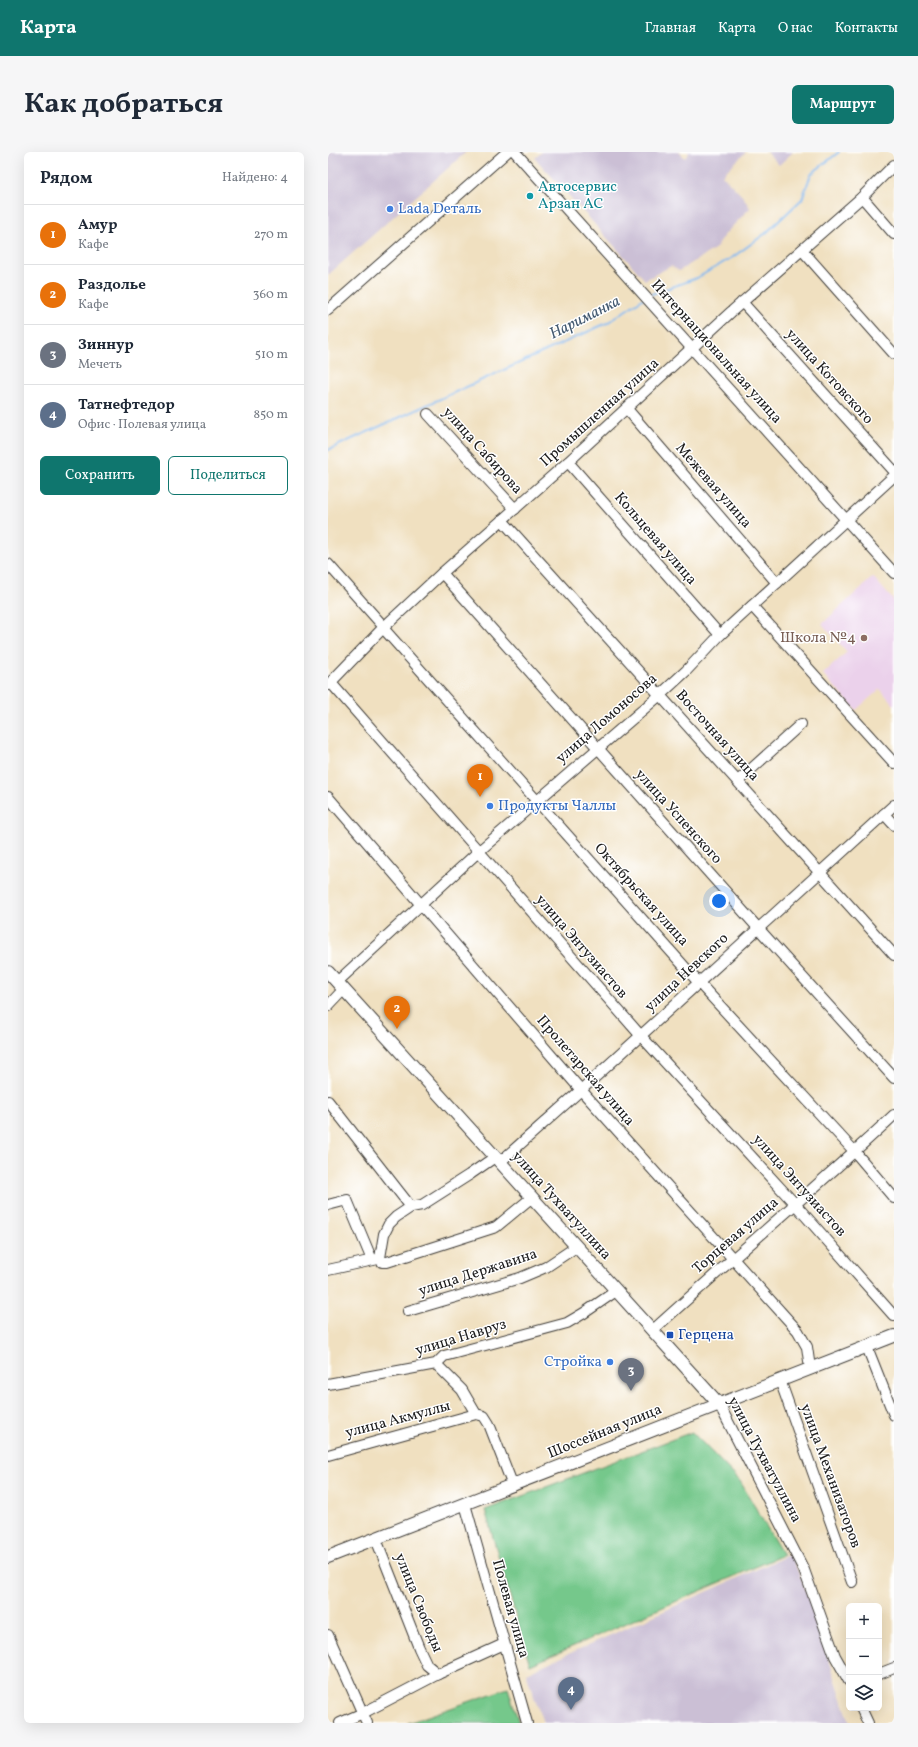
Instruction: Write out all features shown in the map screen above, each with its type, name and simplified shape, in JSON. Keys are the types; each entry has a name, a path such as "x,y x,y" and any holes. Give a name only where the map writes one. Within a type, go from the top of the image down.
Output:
{"main road":[{"name":"улица Тухватуллина","path":"328,972 719,1404"},
{"name":"Шоссейная улица","path":"328,1557 894,1336"}],"street":[{"path":"328,310 507,152"},
{"name":"Интернациональная улица","path":"515,152 650,300 894,573"},
{"name":"Промышленная улица","path":"330,684 384,627 442,573 627,409 742,302 862,197 894,165"},
{"path":"862,197 894,234"},
{"path":"802,250 894,354"},
{"name":"улица Котовского","path":"742,302 894,471"},
{"name":"Межевая улица","path":"627,409 776,583"},
{"name":"улица Сабирова","path":"428,414 515,509"},
{"name":"Кольцевая улица","path":"568,462 720,635"},
{"name":"улица Ломоносова","path":"328,1006 340,986 478,852 536,800 660,695 686,671 720,635 894,476"},
{"name":"Восточная улица","path":"502,520 894,955"},
{"name":"Октябрьская улица","path":"328,564 699,983 855,1152 894,1198"},
{"name":"улица Успенского","path":"442,573 758,928 894,1078"},
{"path":"752,606 894,763"},
{"name":"улица Энтузиастов","path":"330,684 641,1036 795,1204 894,1316"},
{"path":"738,781 801,724"},
{"name":"Пролетарская улица","path":"328,797 581,1090 798,1331 807,1347 810,1368"},
{"name":"улица Невского","path":"497,1160 581,1090 894,805"},
{"path":"884,814 894,825"},
{"path":"328,1101 411,1207"},
{"name":"Торцевая улица","path":"652,1331 855,1152 894,1115"},
{"name":"улица Тухватуллина","path":"376,1259 388,1224 396,1217 411,1207 422,1205 497,1160"},
{"path":"328,1205 348,1200 376,1259 382,1262 387,1262 496,1227 531,1198"},
{"name":"улица Державина","path":"408,1311 520,1278 546,1267 576,1247"},
{"path":"328,1270 376,1259"},
{"name":"улица Навруз","path":"328,1384 436,1364 444,1356 567,1323 616,1291"},
{"path":"867,1347 894,1416"},
{"path":"436,1364 462,1390 476,1414 484,1416 489,1424 513,1486"},
{"name":"улица Механизаторов","path":"780,1380 852,1582"},
{"name":"улица Тухватуллина","path":"719,1404 804,1570 835,1656 846,1676"},
{"name":"улица Акмуллы","path":"328,1455 476,1414"},
{"name":"Полевая улица","path":"465,1504 526,1723"},
{"name":"улица Свободы","path":"376,1539 418,1648 427,1665 438,1674"},
{"path":"328,1635 365,1718"},
{"path":"340,1723 365,1718 438,1674 504,1644"},
{"path":"882,1673 894,1668"},
{"path":"862,1711 868,1723"}],"shaded area":[{"path":"328,152 466,152 328,275"},
{"path":"542,152 679,152 685,158 689,154 688,152 746,152 722,175 744,198 750,208 725,234 716,248 679,271 671,266 645,280 535,158"},
{"path":"767,152 793,152 779,165"},
{"name":"Школа №4","path":"873,577 894,601 894,705 880,689 856,710 823,674 847,652 822,624"},
{"path":"791,1554 808,1596 850,1723 543,1723 526,1673"}],"green space":[{"path":"692,1432 740,1481 783,1555 530,1665 485,1510"},
{"path":"508,1688 519,1723 408,1723"}],"waterway":[{"name":"Нариманка","path":"649,295 697,278 733,257 766,233 802,199 811,174 839,152"},
{"name":"Нариманка","path":"328,450 607,323 644,298"}],"place":[{"name":"Автосервис Арзан АС","path":"530,196"},
{"name":"Lada Dеталь","path":"390,209"},
{"name":"Школа №4","path":"864,638"},
{"name":"Амур","path":"480,797"},
{"name":"Продукты Чаллы","path":"490,806"},
{"name":"Раздолье","path":"397,1029"},
{"name":"Герцена","path":"670,1335"},
{"name":"Стройка","path":"610,1362"},
{"name":"Зиннур","path":"631,1391"},
{"name":"Татнефтедор","path":"571,1710"}]}
